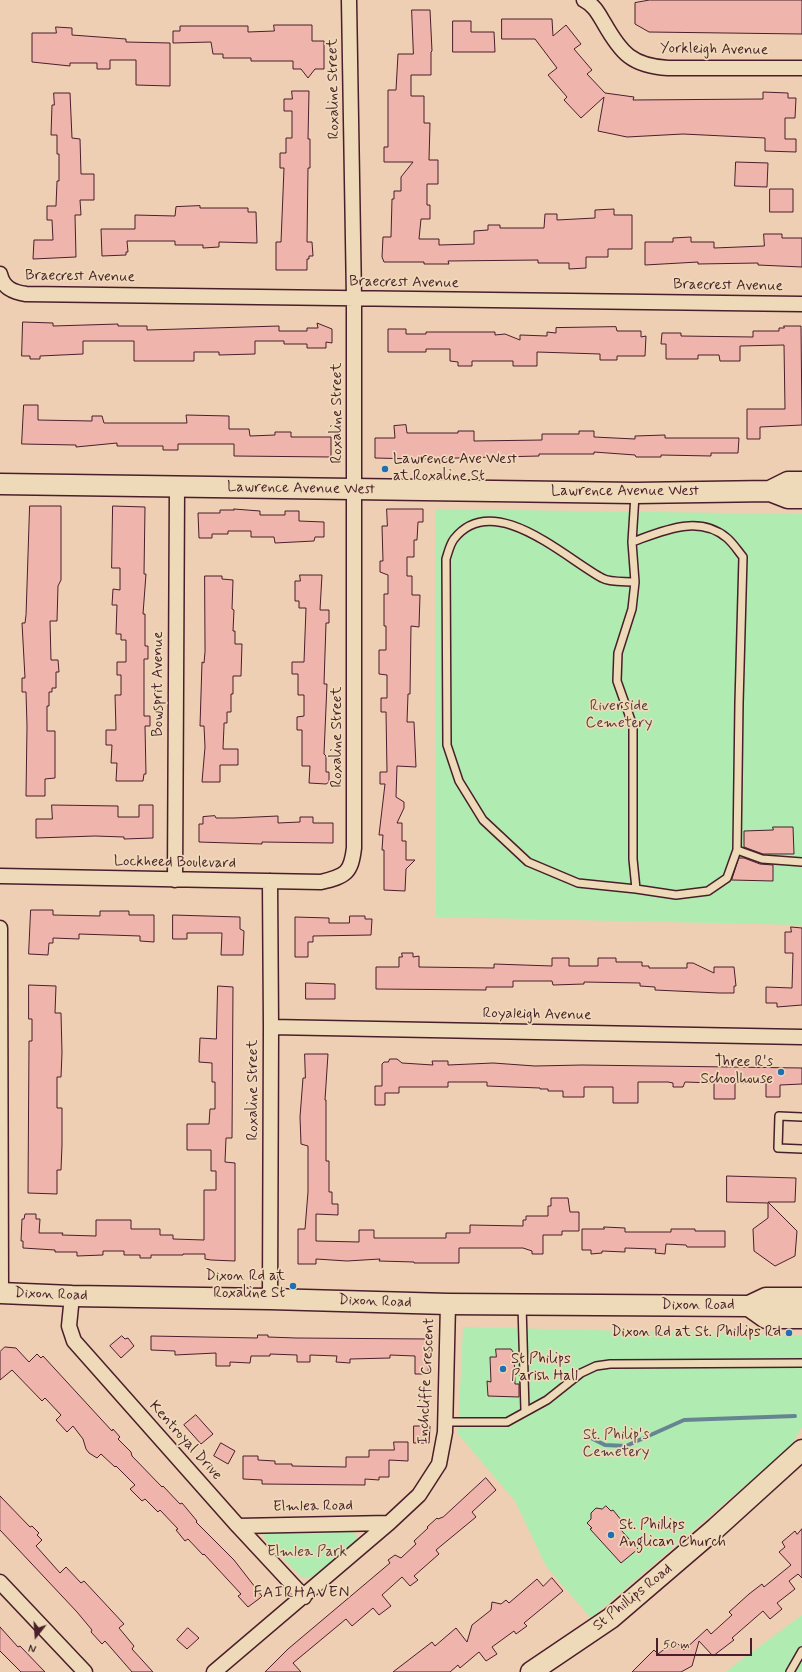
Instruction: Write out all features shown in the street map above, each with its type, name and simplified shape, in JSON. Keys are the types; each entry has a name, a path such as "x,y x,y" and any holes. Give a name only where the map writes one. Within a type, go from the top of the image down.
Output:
{"main road":[{"name":"Lawrence Avenue West","path":"770,491 788,482 802,482"},
{"name":"Lawrence Avenue West","path":"0,484 177,488 635,494 770,491 788,498 802,498"},
{"name":"Dixon Road","path":"1,1293 72,1296 522,1305 749,1306 766,1298 802,1298"},
{"name":"Dixon Road","path":"749,1306 766,1318 802,1318"},
{"name":"St Phillips Road","path":"532,1672 611,1618 716,1528 802,1451"}],"street":[{"name":"Roxaline Street","path":"348,872 353,862 354,848 355,490 354,299 349,0"},
{"name":"Yorkleigh Avenue","path":"584,0 597,9 620,50 636,62 668,68 802,68"},
{"name":"Braecrest Avenue","path":"0,274 1,280 6,288 26,294 802,304"},
{"name":"Bowsprit Avenue","path":"175,880 177,488"},
{"name":"Lockheed Boulevard","path":"0,876 321,882 336,879 348,872"},
{"name":"Roxaline Street","path":"270,881 270,1299"},
{"path":"0,928 1,1293"},
{"name":"Royaleigh Avenue","path":"271,1027 802,1037"},
{"name":"Kentroyal Drive","path":"72,1296 70,1326 74,1341 238,1526 304,1597"},
{"name":"Inchcliffe Crescent","path":"214,1672 304,1597 420,1494 439,1464 445,1422 448,1304"},
{"name":"Elmlea Road","path":"238,1526 389,1523"},
{"path":"0,1582 84,1672"}],"lane":[{"path":"635,494 632,542 635,582 632,609 618,653 616,681 632,726 633,859 636,889"},
{"path":"632,542 672,527 703,525 727,538 743,557 738,703 737,850 727,878 708,891 676,895 578,883 528,862 483,820 459,781 447,745 446,559 453,539 468,526 488,520 515,527 552,544 603,579 635,582"},
{"path":"737,850 762,859 802,862"},
{"path":"802,1117 779,1116 778,1148 802,1149"},
{"path":"522,1305 525,1411"},
{"path":"445,1422 507,1422 547,1400 581,1373 596,1366 617,1364 802,1363"},
{"path":"790,1672 802,1651"}],"green space":[{"name":"Riverside Cemetery","path":"435,509 802,514 802,925 436,917"},
{"name":"St. Philip's Cemetery","path":"463,1327 802,1335 802,1427 790,1447 591,1618 546,1566 515,1501 458,1434"},
{"name":"Elmlea Park","path":"272,1530 352,1532 357,1538 355,1544 310,1578 301,1577 265,1540 264,1533"},
{"path":"802,1615 802,1672 725,1672"}],"building":[{"path":"650,0 802,0 802,34 649,32 635,24 635,3"},
{"path":"412,10 430,10 432,51 431,75 411,75 411,96 424,96 424,123 430,123 429,160 438,160 438,184 427,184 427,205 430,205 430,219 421,219 419,239 439,239 439,245 474,244 474,231 488,230 488,225 500,225 500,228 544,228 545,214 557,214 557,220 595,218 595,210 614,209 614,215 632,215 632,249 608,249 608,257 586,257 586,268 569,269 569,263 538,263 538,260 448,261 449,264 424,264 424,262 384,262 382,257 383,237 391,237 392,199 394,199 394,191 401,191 401,177 413,162 384,162 384,147 388,147 388,90 396,90 398,54 413,54"},
{"path":"502,19 552,19 553,36 566,25 581,44 574,49 592,70 587,74 605,93 634,97 633,100 763,99 763,92 788,93 788,98 796,98 795,118 785,118 785,139 796,139 796,152 765,151 765,138 683,134 627,137 598,131 604,97 581,118 564,100 567,97 548,75 557,68 535,39 502,39"},
{"path":"453,21 471,21 471,32 494,32 495,52 453,52"},
{"path":"274,25 312,25 312,41 324,41 324,69 315,69 308,78 301,69 293,69 293,61 251,61 251,58 223,58 223,54 213,54 211,42 173,43 173,31 180,31 180,26 248,26 248,32 274,31"},
{"path":"56,27 72,28 72,35 126,39 126,42 170,43 170,86 136,85 136,60 110,60 110,69 97,69 97,63 70,63 70,66 32,62 32,33 56,33"},
{"path":"292,91 309,91 308,139 310,139 310,168 308,168 307,242 312,242 313,256 309,256 309,259 307,259 307,270 276,270 276,242 281,242 284,168 280,168 280,153 286,153 286,138 292,138 292,111 284,111 284,99 292,99"},
{"path":"54,93 70,93 72,138 80,139 81,174 94,174 94,200 80,200 81,215 75,215 76,257 33,259 34,240 53,240 52,220 47,220 47,206 56,206 57,181 59,181 57,135 51,135"},
{"path":"736,162 768,163 767,187 735,186"},
{"path":"770,189 793,189 793,212 770,212"},
{"path":"200,206 200,208 248,208 248,212 256,212 257,243 219,242 219,247 203,248 203,245 175,245 175,241 127,241 128,252 126,252 126,255 102,256 101,229 135,229 135,215 175,216 176,207"},
{"path":"764,234 782,234 782,238 802,238 802,267 758,265 758,263 698,264 698,262 645,265 645,242 673,242 673,238 691,237 691,242 714,242 714,248 764,246"},
{"path":"23,322 53,323 53,326 118,324 118,326 147,326 147,330 279,326 279,331 307,331 307,328 318,328 317,323 332,329 332,343 326,342 326,348 307,348 307,344 284,344 284,341 255,341 255,354 219,355 219,352 194,352 194,361 134,361 134,341 83,341 83,354 40,356 40,359 30,359 30,356 22,356"},
{"path":"784,326 801,326 802,425 760,427 760,439 747,439 747,409 785,409 784,345 740,346 740,361 720,361 719,355 698,355 698,359 666,359 666,344 661,344 662,333 681,333 681,336 753,337 753,331 779,331 779,328 784,328"},
{"path":"616,327 617,331 641,331 641,337 646,336 645,356 617,356 617,360 600,360 600,354 537,352 537,366 513,366 513,361 472,361 472,366 458,366 458,362 450,361 450,349 426,349 426,352 388,352 388,329 406,329 406,334 426,334 426,332 495,332 495,335 505,334 520,340 520,335 547,336 547,332 556,333 556,328"},
{"path":"24,405 38,405 38,420 92,421 92,416 102,416 104,423 187,423 186,415 229,416 229,429 249,429 250,436 275,435 275,432 291,432 291,437 331,437 331,457 234,456 234,444 178,444 178,450 163,450 163,446 117,446 117,443 76,447 76,445 22,444"},
{"path":"406,425 407,433 458,433 458,431 474,431 474,441 542,440 542,434 579,434 579,431 594,431 594,437 635,439 635,436 665,435 665,438 739,438 738,453 711,453 711,456 661,455 661,457 636,457 635,455 594,452 594,454 539,454 539,456 416,459 375,458 375,438 395,438 394,426"},
{"path":"30,506 61,506 61,580 58,586 57,621 50,621 51,660 58,660 59,672 56,672 56,688 52,688 52,692 49,692 49,706 47,706 47,731 55,731 55,778 45,779 45,796 26,796 27,726 26,692 22,692 22,678 25,678 22,623 25,623 26,615"},
{"path":"113,506 145,507 144,574 146,574 143,614 145,614 145,646 148,646 148,659 144,659 144,716 150,716 150,726 145,726 146,774 144,774 143,781 116,781 117,763 111,763 112,745 106,745 106,730 116,730 115,695 121,695 121,675 117,675 117,662 126,662 126,640 121,640 121,634 116,634 117,605 112,605 113,589 120,590 120,568 112,568"},
{"path":"234,509 260,511 260,515 285,515 285,511 299,511 299,521 324,522 324,537 315,537 314,541 275,543 274,537 251,537 251,531 228,531 228,534 212,534 212,538 199,538 198,513 220,513 220,510"},
{"path":"387,509 423,509 423,522 418,522 417,540 414,540 414,557 407,557 407,576 412,576 412,595 420,595 419,627 411,626 410,694 408,694 407,722 414,722 416,767 397,766 396,797 404,802 404,808 397,823 402,823 402,841 406,841 406,860 415,860 406,869 405,891 384,890 384,850 382,850 383,835 379,835 385,784 380,784 380,772 387,772 386,712 381,712 381,698 387,698 387,675 379,674 379,650 386,650 384,594 388,594 388,575 380,572 380,561 383,561 382,526 387,526"},
{"path":"300,575 322,575 320,610 329,610 329,623 326,623 324,684 327,684 324,754 326,756 326,772 329,772 329,782 326,784 309,783 310,766 302,766 302,730 297,730 297,717 304,716 304,695 298,695 298,674 292,674 292,662 304,662 306,608 299,608 299,601 295,601 295,581 300,581"},
{"path":"205,576 222,576 222,579 233,580 233,631 235,631 235,644 242,644 241,676 233,676 231,712 227,712 227,723 224,723 223,749 238,749 238,765 220,765 220,782 202,782 205,747 204,726 200,726 202,662 204,663 205,652"},
{"path":"52,805 118,806 118,817 139,817 139,805 153,805 153,838 124,839 124,837 95,836 36,838 36,819 52,819"},
{"path":"215,816 216,818 234,818 278,816 278,823 300,822 300,817 313,817 313,823 333,823 333,843 262,842 262,844 199,842 199,824 203,824 203,817"},
{"path":"773,827 793,827 794,854 763,854 744,847 744,831 773,830"},
{"path":"739,858 744,858 760,864 773,865 773,881 732,880"},
{"path":"31,910 53,910 53,915 100,916 100,911 129,911 129,915 154,915 154,942 140,941 140,936 79,934 79,939 53,938 53,943 49,943 48,955 29,954"},
{"path":"173,915 240,917 240,929 244,931 243,955 221,955 222,933 187,933 187,939 173,939"},
{"path":"350,916 365,916 365,919 372,919 371,935 313,936 313,942 308,942 308,957 295,957 295,917 329,918 329,923 349,923"},
{"path":"791,927 802,928 802,1005 777,1007 777,1003 766,1003 766,987 792,988 793,953 785,953 785,932 791,932"},
{"path":"402,953 413,953 413,957 419,956 419,967 494,968 494,964 552,966 552,958 569,958 569,966 598,966 598,958 616,958 616,962 642,962 642,966 649,966 649,968 687,968 687,963 693,963 714,973 714,967 734,967 736,986 734,986 734,993 655,990 655,987 640,986 640,983 584,982 584,984 553,985 552,981 513,981 513,987 486,987 486,990 376,989 376,967 399,967 399,957 402,957"},
{"path":"306,983 335,984 335,999 306,999"},
{"path":"29,985 56,986 55,1013 61,1013 61,1077 57,1077 57,1108 62,1108 62,1145 61,1170 57,1170 57,1194 28,1193 29,1041 32,1041 32,1019 29,1019"},
{"path":"218,986 233,987 232,1138 226,1138 225,1162 235,1163 235,1261 205,1259 205,1254 151,1255 151,1258 140,1258 140,1255 124,1255 124,1251 103,1251 103,1255 77,1256 77,1252 55,1252 55,1250 23,1248 23,1241 21,1241 22,1219 24,1219 25,1214 36,1214 36,1219 40,1219 39,1233 63,1233 62,1235 96,1236 96,1220 131,1220 131,1229 160,1229 160,1235 173,1235 173,1239 204,1240 204,1190 216,1190 216,1171 211,1171 211,1150 187,1150 187,1124 209,1124 210,1109 215,1109 215,1082 212,1082 212,1063 199,1062 200,1038 216,1039"},
{"path":"305,1054 328,1054 325,1100 326,1161 329,1161 329,1192 332,1192 332,1204 338,1204 338,1215 316,1214 316,1241 359,1242 359,1230 374,1230 374,1238 446,1238 446,1233 470,1233 470,1225 523,1226 523,1220 526,1220 526,1216 548,1216 548,1206 551,1206 551,1198 568,1198 570,1212 579,1212 579,1231 562,1231 562,1235 543,1235 543,1254 532,1254 532,1251 523,1248 459,1248 459,1263 414,1263 379,1261 380,1259 347,1261 316,1259 316,1264 298,1264 298,1229 305,1229 308,1192 308,1146 301,1144 300,1117 303,1078 305,1078"},
{"path":"390,1059 397,1059 402,1063 433,1065 432,1061 448,1061 448,1065 493,1063 535,1066 582,1065 802,1068 802,1084 780,1085 780,1097 766,1097 766,1083 735,1083 735,1099 714,1099 714,1083 685,1082 683,1087 673,1087 673,1083 668,1082 638,1082 638,1103 613,1103 613,1087 584,1087 584,1097 563,1097 563,1091 548,1091 548,1089 487,1086 487,1082 448,1082 448,1087 399,1087 399,1093 385,1093 385,1105 375,1105 375,1086 382,1086 382,1064 384,1062 388,1062"},
{"path":"727,1176 796,1178 795,1202 768,1202 797,1231 795,1256 775,1266 754,1251 753,1229 768,1218 768,1203 727,1202"},
{"path":"604,1227 625,1228 625,1232 671,1232 671,1229 725,1231 725,1247 687,1247 686,1245 666,1244 665,1254 655,1253 656,1249 625,1248 625,1252 602,1251 602,1253 591,1254 591,1250 582,1250 582,1229 604,1229"},
{"path":"258,1335 268,1335 268,1337 296,1338 430,1339 428,1374 415,1374 415,1356 390,1355 390,1358 350,1359 350,1363 336,1362 337,1356 310,1355 310,1362 297,1362 297,1355 270,1354 270,1356 251,1356 250,1363 230,1362 230,1366 216,1366 216,1353 175,1355 175,1351 151,1350 151,1336 257,1338"},
{"path":"122,1336 125,1339 128,1338 134,1346 121,1358 110,1346"},
{"path":"5,1347 16,1348 29,1362 37,1354 41,1358 43,1356 112,1431 113,1429 120,1437 118,1439 131,1452 132,1456 180,1504 182,1503 197,1521 196,1522 234,1560 262,1596 248,1607 238,1596 241,1594 204,1554 203,1555 188,1539 185,1541 176,1530 178,1529 160,1510 158,1512 145,1499 142,1501 130,1489 135,1485 116,1466 115,1467 101,1454 97,1458 89,1453 83,1439 73,1426 67,1432 56,1420 61,1415 45,1398 42,1401 12,1370 0,1380 0,1352"},
{"name":"St Philips Parish Hall","path":"496,1349 511,1349 514,1353 515,1384 519,1384 519,1397 488,1396 487,1381 491,1382 490,1357 496,1357"},
{"path":"196,1415 213,1434 201,1444 184,1425"},
{"path":"414,1426 430,1426 429,1443 414,1443"},
{"path":"394,1442 408,1442 408,1461 389,1460 389,1477 379,1477 379,1480 365,1479 365,1485 262,1484 262,1480 243,1479 243,1456 258,1456 258,1460 275,1461 275,1464 292,1464 292,1466 346,1467 346,1457 369,1457 369,1450 394,1450"},
{"path":"221,1443 235,1451 228,1464 214,1456"},
{"path":"486,1478 496,1490 472,1512 476,1517 436,1550 439,1554 414,1576 418,1580 410,1586 402,1577 382,1595 391,1606 379,1615 373,1608 352,1626 346,1619 293,1663 301,1672 265,1672 288,1649 390,1563 388,1560 395,1555 401,1558 416,1544 414,1541 428,1528 427,1527 437,1518 443,1517"},
{"path":"0,1496 30,1527 32,1526 39,1533 37,1535 42,1540 36,1546 60,1573 66,1567 81,1583 84,1581 124,1624 119,1628 134,1646 132,1649 153,1672 132,1672 105,1641 102,1644 91,1632 92,1630 77,1612 0,1530"},
{"name":"St. Phillips Anglican Church","path":"606,1506 611,1511 613,1510 626,1526 621,1530 638,1549 621,1563 590,1529 592,1528 587,1523 591,1519 591,1513 596,1508 602,1509"},
{"path":"802,1529 802,1578 798,1574 789,1581 795,1589 777,1603 782,1609 770,1619 763,1611 732,1638 734,1640 713,1656 699,1641 692,1666 681,1672 632,1672 654,1650 658,1654 675,1641 684,1650 707,1629 711,1634 732,1615 729,1612 749,1594 762,1584 764,1587 791,1565 779,1552 785,1547 782,1542 795,1531 797,1534"},
{"path":"552,1578 563,1591 524,1623 527,1626 516,1634 514,1631 492,1647 497,1654 486,1661 479,1652 460,1668 458,1665 450,1672 393,1672 432,1642 435,1646 456,1628 467,1642 472,1625 491,1610 492,1602 501,1604 506,1600 509,1603 537,1579 543,1586"},
{"path":"0,1627 18,1647 20,1646 45,1672 21,1672 0,1651"},
{"path":"188,1628 199,1638 187,1649 177,1640"}],"waterway":[{"path":"591,1438 605,1445 626,1446 684,1420 795,1416"}],"place":[{"name":"Lawrence Ave West at Roxaline St","path":"385,469"},
{"name":"Three R's Schoolhouse","path":"781,1072"},
{"name":"Dixon Rd at Roxaline St","path":"293,1286"},
{"name":"Dixon Rd at St. Phillips Rd","path":"789,1333"},
{"name":"St Philips Parish Hall","path":"503,1369"},
{"name":"St. Phillips Anglican Church","path":"611,1535"}],"district":[{"name":"FAIRHAVEN","path":"302,1594"}]}
